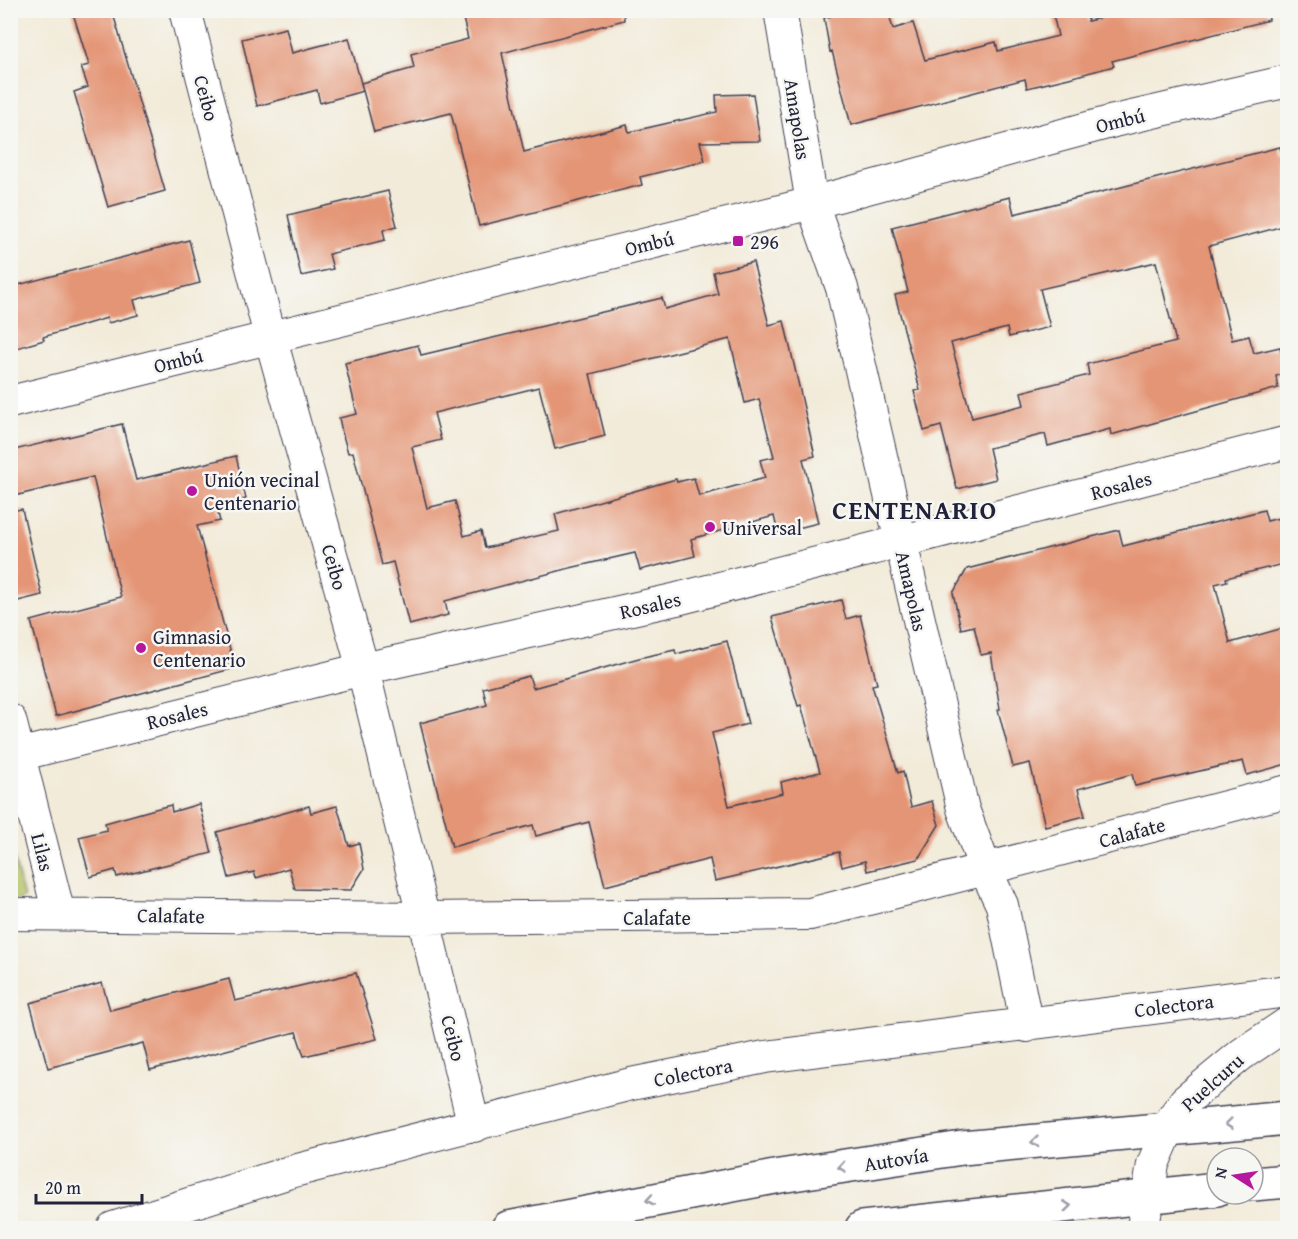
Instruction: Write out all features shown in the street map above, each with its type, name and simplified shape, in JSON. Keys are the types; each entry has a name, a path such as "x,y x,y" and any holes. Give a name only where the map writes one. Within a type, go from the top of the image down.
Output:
{"street":[{"name":"Ceibo","path":"185,10 270,336 363,669 474,1126"},
{"name":"Amapolas","path":"780,10 812,202 842,288 963,809 986,871 1002,905 1027,1026"},
{"name":"Ombú","path":"10,402 812,202 1114,121 1287,81"},
{"name":"Rosales","path":"15,756 363,669 677,599 1287,442"},
{"name":"Lilas","path":"10,720 15,756 58,914"},
{"name":"Calafate","path":"10,914 424,918 810,915 1287,791"},
{"name":"Colectora","path":"113,1228 290,1172 631,1084 765,1057 1027,1026 1287,991"},
{"name":"Puelcuru","path":"1143,1228 1146,1197 1153,1164 1168,1130 1185,1101 1242,1054 1287,1023"},
{"name":"Autovía","path":"508,1228 769,1178 951,1150 1287,1118"},
{"path":"1265,1183 1287,1181"},
{"path":"862,1228 1205,1190"}],"green space":[{"path":"10,842 24,898 11,902 10,902"}],"building":[{"path":"72,10 112,10 165,191 108,207 74,92 88,87 81,67 89,65"},
{"path":"461,10 623,10 624,20 502,53 524,152 627,125 629,132 717,112 716,95 753,94 760,141 700,142 705,161 640,177 642,185 479,226 451,113 374,132 361,83 414,68 411,54 468,39"},
{"path":"853,10 888,10 893,29 913,23 925,60 996,42 998,51 1058,36 1052,10 1086,10 1088,21 1134,10 1268,10 1269,20 1112,61 1114,66 1069,78 1027,88 1025,79 851,125 832,51 830,52 824,18"},
{"path":"286,28 292,53 349,38 363,91 320,103 317,90 257,106 242,39"},
{"path":"1280,147 1283,157 1287,156 1287,225 1209,246 1232,340 1249,336 1254,353 1280,347 1287,373 1276,376 1278,388 1111,435 1110,429 1048,446 1045,434 989,448 996,479 957,489 941,426 924,431 914,391 920,390 895,295 908,292 892,227 1010,197 1014,214","holes":["1156,262 1176,342 1087,364 1089,375 1021,392 1024,405 972,418 951,343 1007,328 1009,337 1050,327 1040,289"]},
{"path":"388,191 397,226 383,230 385,240 329,254 333,269 301,276 288,215"},
{"path":"189,240 200,283 134,300 138,315 108,323 107,318 43,337 44,340 10,350 10,287"},
{"path":"753,262 769,325 784,321 815,456 803,459 818,523 778,533 774,516 691,539 695,556 640,570 635,553 570,568 445,601 448,615 409,625 393,562 382,565 353,452 348,453 342,432 339,418 357,414 345,363 418,345 421,355 662,298 665,309 718,294 713,272","holes":["730,339 745,403 759,399 774,457 760,460 765,478 699,496 694,478 677,482 676,479 555,514 559,531 485,548 481,531 464,536 455,501 427,508 412,447 441,440 434,413 539,387 555,449 605,436 590,374"]},
{"path":"122,424 136,480 236,456 246,499 216,506 220,521 197,526 235,668 56,716 31,621 121,597 93,477 10,497 10,451"},
{"path":"22,509 42,595 10,603 10,511"},
{"path":"1264,510 1267,521 1287,516 1287,563 1226,578 1227,581 1215,584 1230,643 1287,627 1287,764 1247,775 1243,761 1135,786 1132,774 1078,789 1085,816 1045,826 1030,763 1013,767 998,710 1000,709 991,653 981,655 974,626 961,629 953,593 967,569 1119,530 1123,546"},
{"path":"841,600 846,619 860,615 877,684 872,685 898,773 903,771 911,807 932,801 939,825 918,859 867,871 865,861 842,867 839,852 715,881 710,859 605,886 589,822 536,836 533,825 452,847 420,723 487,705 483,688 529,676 533,688 639,658 675,650 676,654 727,641 748,724 712,733 729,806 783,793 781,782 820,772 772,617"},
{"path":"199,804 212,853 117,877 115,870 90,877 79,837 107,830 105,823 155,809 171,805 172,812"},
{"path":"309,806 311,813 337,806 349,846 359,843 364,869 351,890 295,889 289,868 256,878 254,872 229,878 217,832"},
{"path":"356,973 377,1039 304,1056 296,1032 150,1070 143,1043 48,1068 30,1003 102,983 110,1010 229,979 235,1001"}],"place":[{"name":"296","path":"738,241"},
{"name":"Unión vecinal Centenario","path":"192,491"},
{"name":"Universal","path":"710,527"},
{"name":"Gimnasio Centenario","path":"141,648"}],"district":[{"name":"CENTENARIO","path":"915,509"}]}
